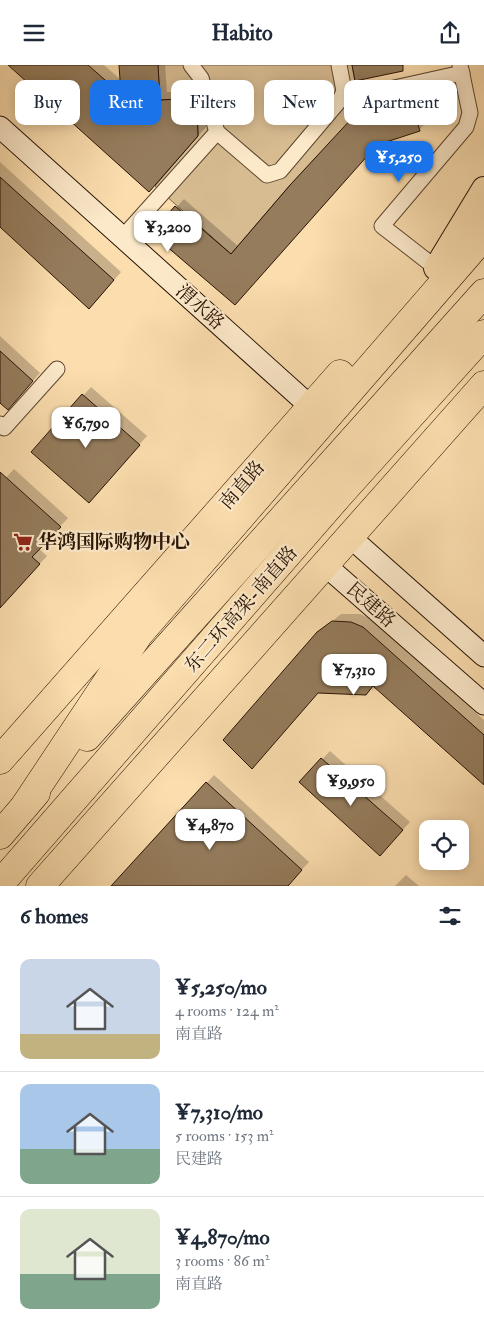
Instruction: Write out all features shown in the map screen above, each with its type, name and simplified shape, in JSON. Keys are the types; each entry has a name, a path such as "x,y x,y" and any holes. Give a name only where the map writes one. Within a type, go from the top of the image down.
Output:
{"highway":[{"name":"南直路","path":"0,760 436,267 484,209"},
{"path":"24,807 139,634 484,236"},
{"name":"东二环高架-南直路","path":"0,835 484,293"},
{"name":"东二环高架-南直路","path":"0,884 340,495 484,334"},
{"path":"53,824 204,676 484,361"},
{"path":"40,886 484,385"}],"main road":[{"path":"436,267 484,189"}],"street":[{"path":"191,65 201,78 217,132 267,175 280,171 340,100 344,91 339,65"},
{"path":"340,100 461,69 470,113 466,127 382,226 436,267"},
{"name":"渭水路","path":"0,127 311,407"},
{"path":"123,237 217,132"},
{"path":"0,424 4,428 57,369"},
{"name":"民建路","path":"350,537 484,656"},
{"name":"民建路","path":"325,565 484,704"}],"shaded area":[{"path":"158,65 352,65 355,80 344,80 344,125 350,125 290,185 231,254 155,186 198,136 198,125 254,125 254,80 171,80 171,100 161,100 161,80 159,80"}],"building":[{"path":"8,65 88,65 105,80 90,80 90,125 161,125 161,100 171,99 171,125 198,125 198,136 149,192 75,125 80,125 80,80 25,80"},
{"path":"119,65 158,65 159,80 120,80"},
{"path":"352,65 403,65 403,71 355,80"},
{"path":"346,125 418,125 420,131 377,145 235,305 151,233 175,206 231,254 291,184"},
{"path":"0,177 114,280 89,309 0,227"},
{"path":"0,351 33,381 8,410 0,403"},
{"path":"82,394 140,445 89,503 31,452"},
{"name":"华鸿国际购物中心","path":"0,472 61,527 32,557 40,564 0,608"},
{"path":"332,621 351,622 363,627 484,735 484,785 373,686 366,695 318,693 252,769 223,740 317,632"},
{"path":"321,758 403,830 380,856 299,782"},
{"path":"206,782 302,870 288,886 111,886"}],"place":[{"name":"华鸿国际购物中心","path":"23,542"}]}
